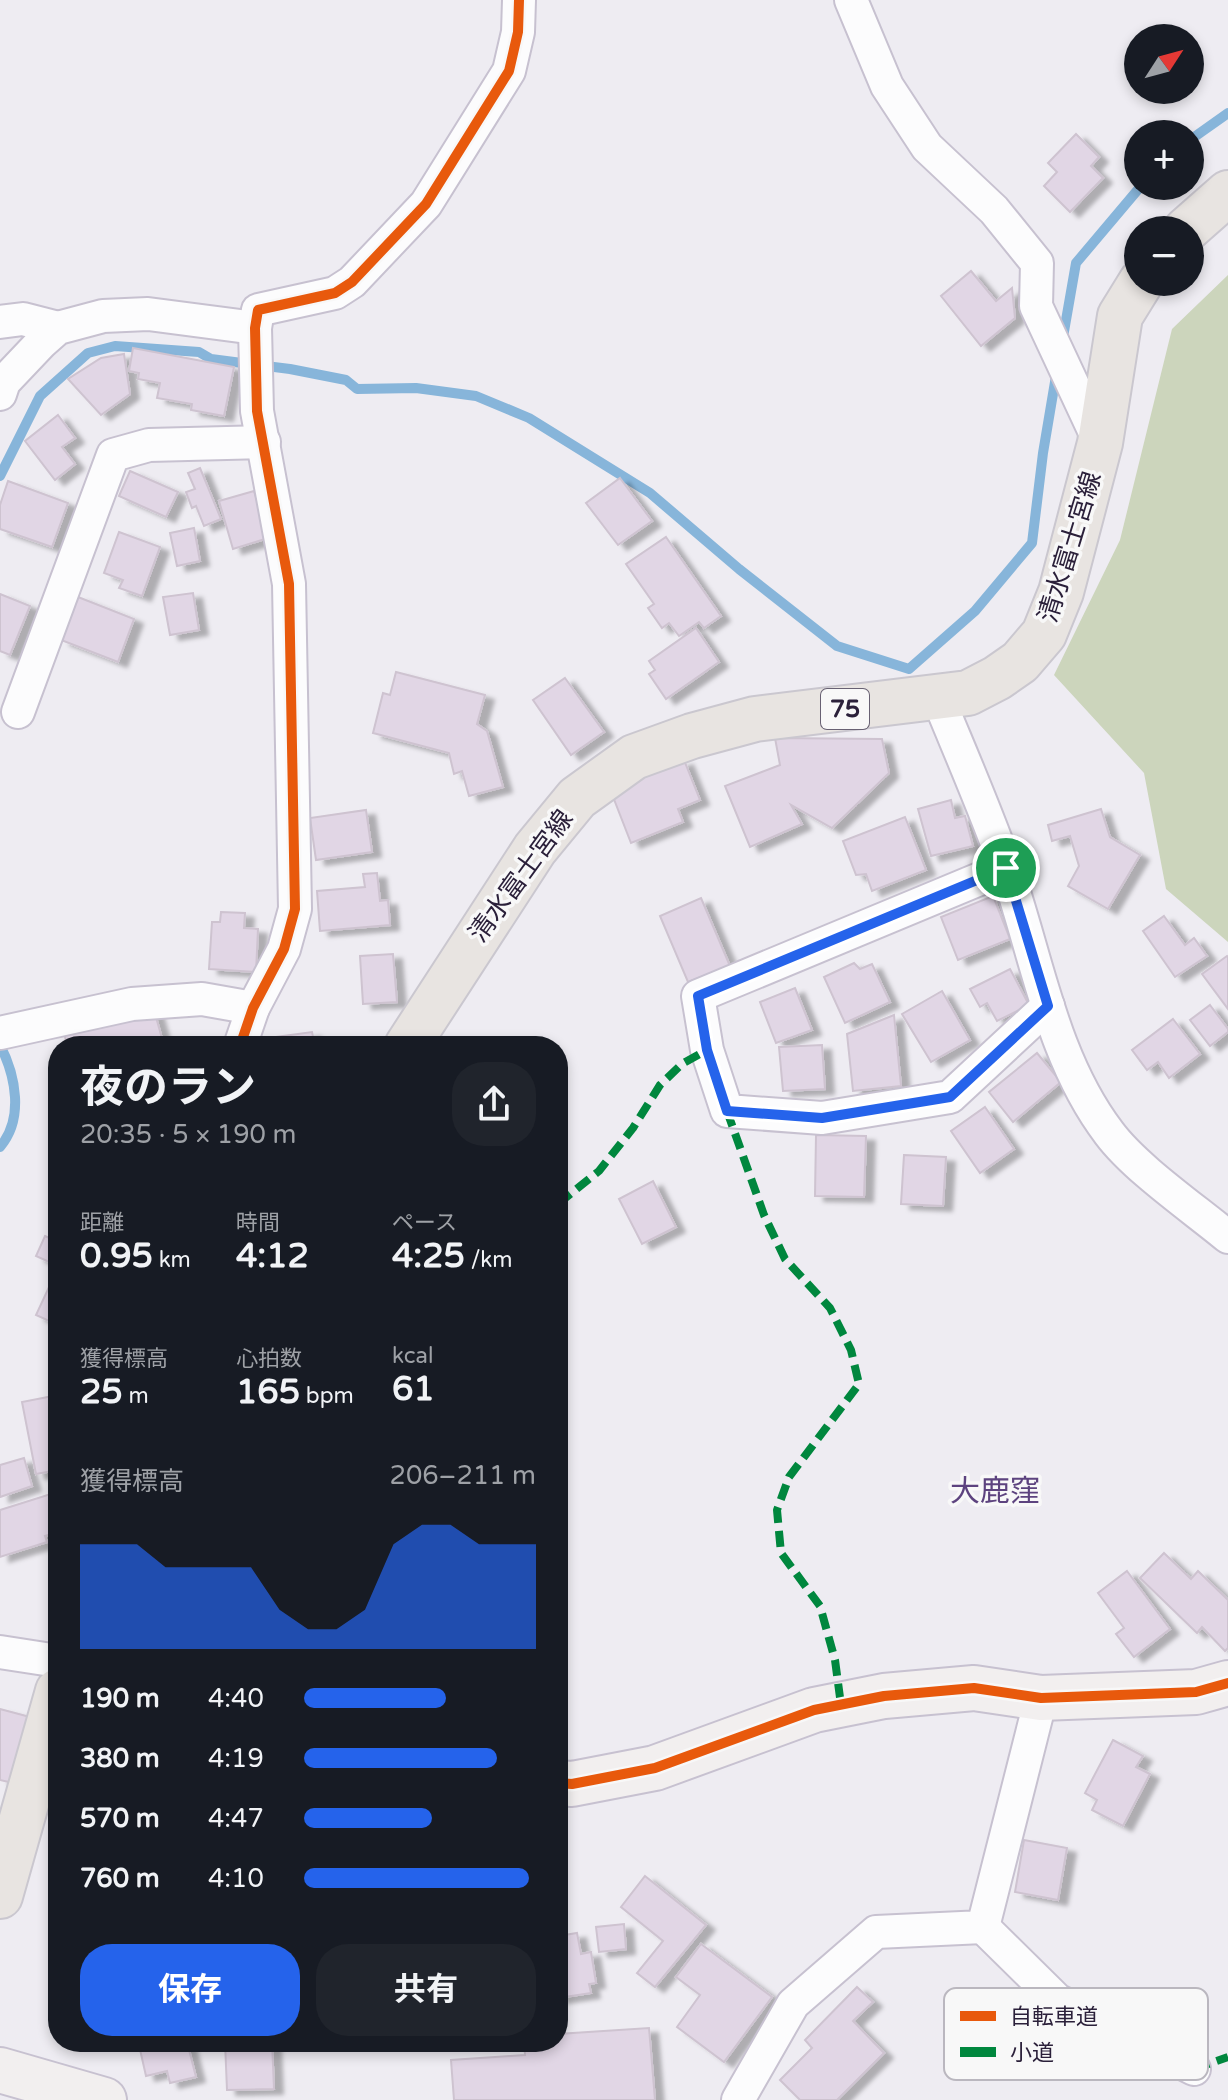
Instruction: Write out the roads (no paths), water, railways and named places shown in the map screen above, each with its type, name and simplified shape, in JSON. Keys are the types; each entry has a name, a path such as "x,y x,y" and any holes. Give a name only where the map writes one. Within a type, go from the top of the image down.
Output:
{"main road":[{"path":"1202,216 1228,193"},
{"name":"清水富士宮線","path":"413,1036 535,849 577,798 634,757 692,736 755,719 968,693 1020,662 1044,634 1061,592 1100,443 1120,316 1132,296"},
{"path":"0,1896 48,1726"}],"street":[{"path":"243,1036 253,1008 284,949 295,909 289,584 257,411 255,328 258,310 335,293 352,282 426,204 509,71 518,32 519,0"},
{"path":"851,0 887,86 927,147 994,210 1037,263 1036,306 1100,443"},
{"path":"0,394 4,382 58,328 103,316 148,314 255,328"},
{"path":"0,322 23,319 58,328"},
{"path":"18,712 113,455 149,445 264,442"},
{"path":"938,698 1006,868 1048,1006 1081,1093 1110,1136 1228,1237"},
{"path":"1006,868 698,996 707,1050 727,1111 822,1118 950,1097 1048,1006"},
{"path":"8,1032 132,1004 202,999 253,1008"},
{"path":"0,1652 48,1659"},
{"path":"568,1784 655,1768 814,1710 884,1696 974,1688 1041,1698 1196,1692 1228,1683"},
{"path":"983,1927 1041,1698"},
{"path":"738,2100 793,2004 876,1932 983,1927 1045,1988"},
{"path":"0,2070 104,2100"}],"waterway":[{"path":"1204,130 1228,113"},
{"path":"1062,343 1076,263 1129,200"},
{"path":"0,476 40,396 88,353 115,346 199,352 211,359 346,380 357,389 416,388 476,396 529,418 650,493 739,569 837,646 909,669 975,611 1032,543 1057,370"},
{"path":"0,1045 10,1070 15,1097 12,1124 0,1147"}],"district":[{"name":"大鹿窪","path":"995,1491"}]}
